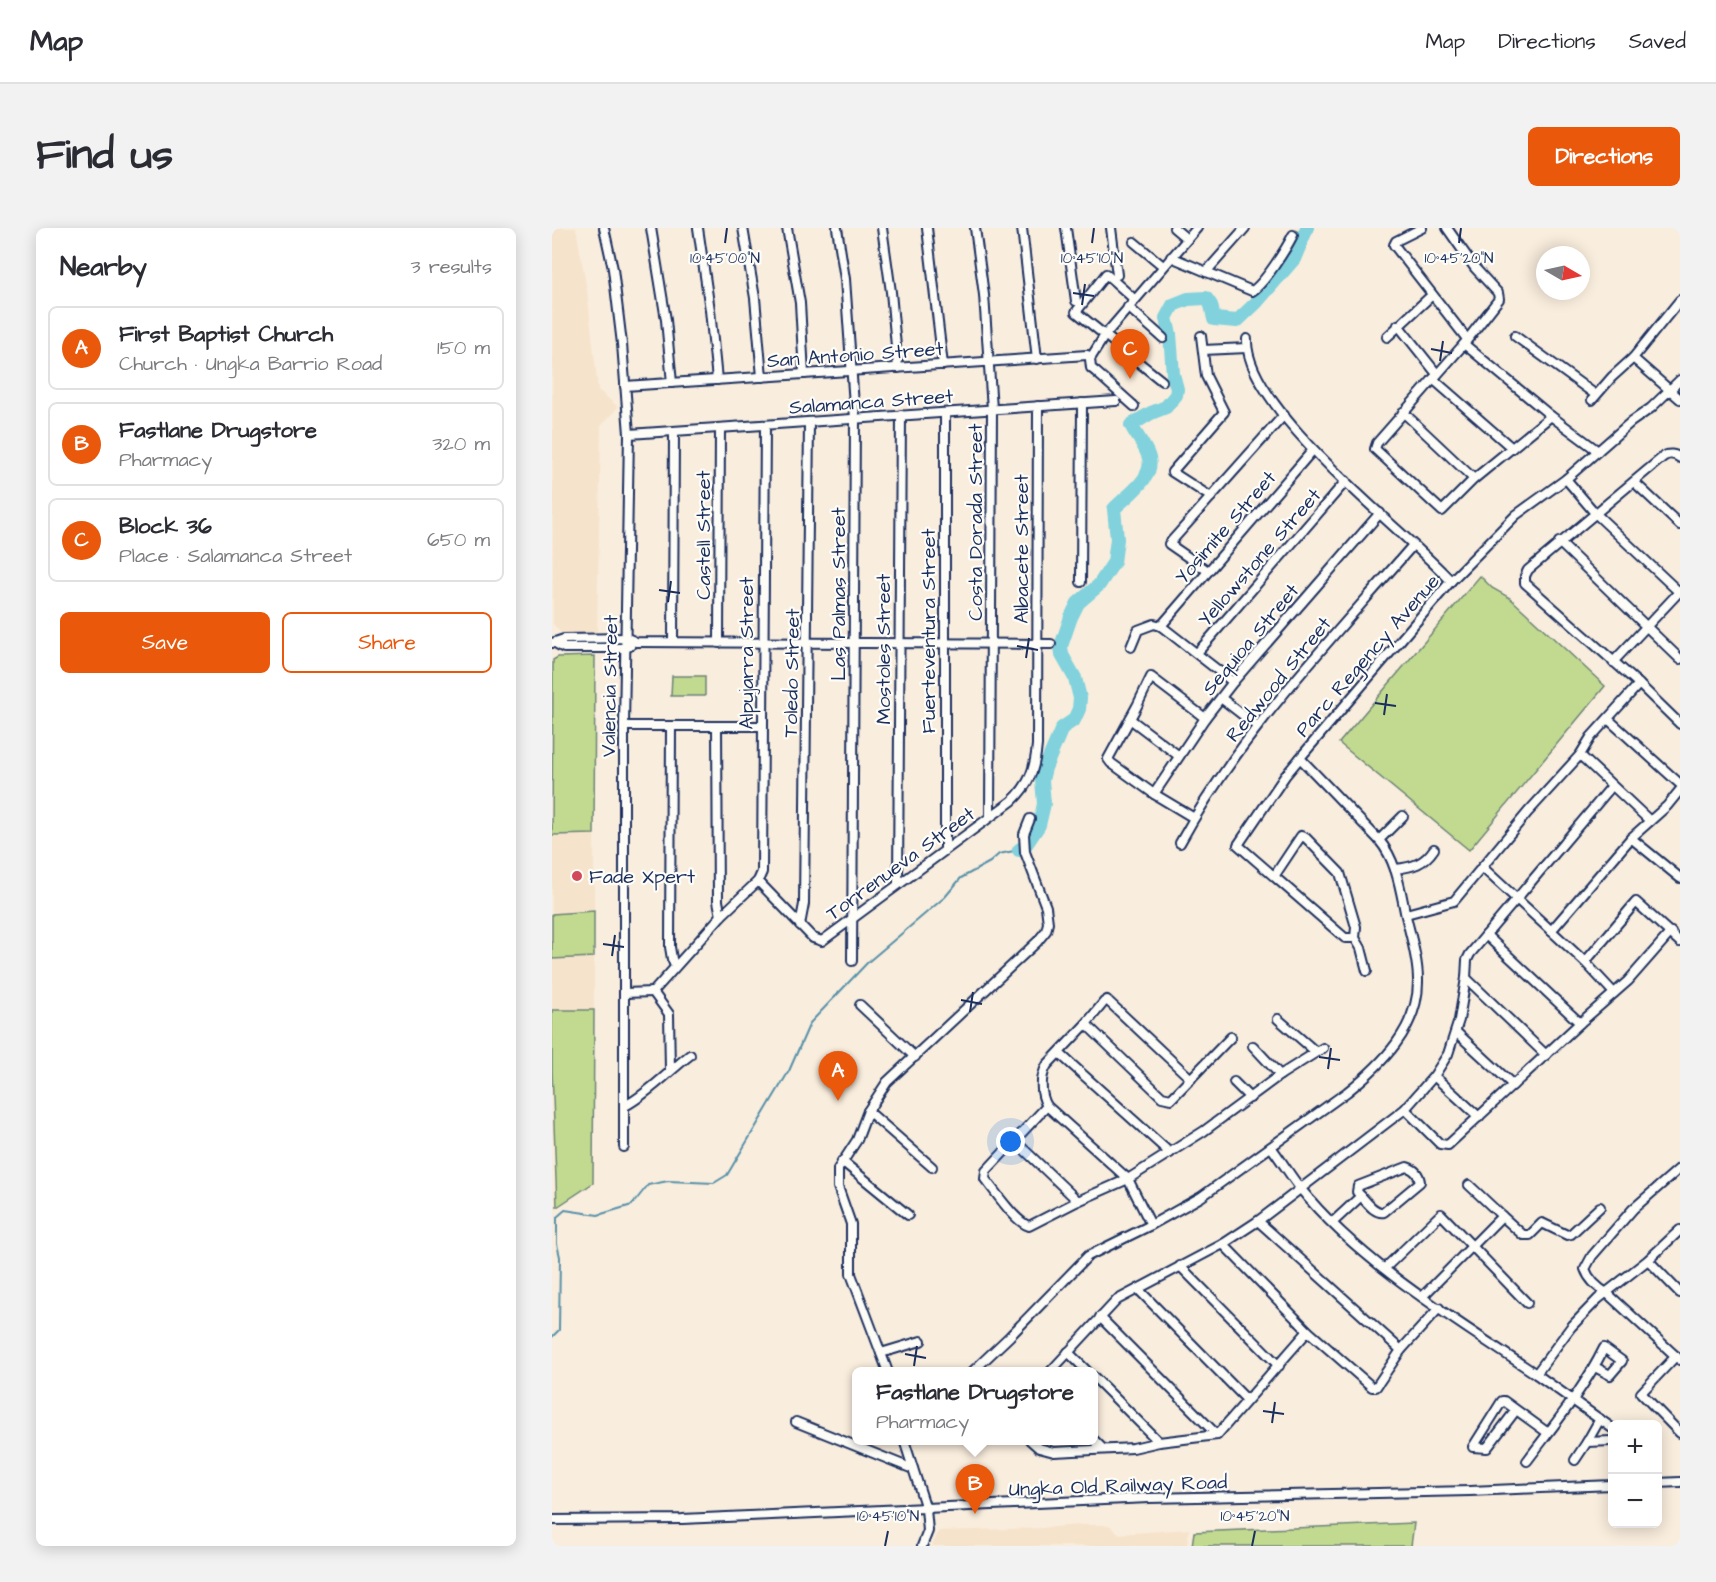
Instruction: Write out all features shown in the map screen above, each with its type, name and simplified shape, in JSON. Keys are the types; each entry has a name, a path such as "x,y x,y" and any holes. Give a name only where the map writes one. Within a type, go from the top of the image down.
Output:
{"street":[{"name":"Valencia Street","path":"604,228 613,269 629,434 624,726 624,1147"},
{"path":"651,228 666,321 672,383"},
{"path":"698,228 717,380"},
{"path":"743,228 755,298 762,377"},
{"path":"787,228 800,303 804,374"},
{"name":"Las Palmas Street","path":"837,228 845,279 855,419 852,961"},
{"path":"882,228 898,368"},
{"path":"927,228 943,365"},
{"name":"Costa Dorada Street","path":"975,228 990,362 992,410 990,817"},
{"path":"1022,228 1037,359"},
{"path":"1066,228 1076,302"},
{"path":"1111,228 1117,275"},
{"path":"1174,228 1187,238"},
{"path":"1134,406 1091,368 1090,359 1105,335 1134,299 1197,228"},
{"path":"1206,272 1245,228"},
{"path":"1422,228 1396,241 1394,245 1465,342 1551,416 1598,451"},
{"path":"1447,228 1499,297 1465,342 1374,448 1442,511 1474,479 1551,416"},
{"path":"1172,256 1252,291 1274,264 1293,235"},
{"path":"1134,242 1163,266"},
{"path":"1134,299 1108,275 1104,276 1076,312 1162,381"},
{"path":"1387,337 1432,295"},
{"path":"1515,336 1594,397 1617,372 1634,358 1680,300"},
{"path":"1128,307 1163,338"},
{"path":"1398,325 1435,376 1512,448"},
{"path":"1201,336 1206,376 1224,409 1223,414 1172,472 1211,497"},
{"path":"1247,339 1247,348 1256,374 1284,415 1313,450 1451,581"},
{"path":"1203,350 1247,348"},
{"name":"San Antonio Street","path":"625,386 1087,355"},
{"path":"1634,358 1680,399"},
{"name":"Parc Regency Avenue","path":"976,1367 1088,1256 1201,1197 1366,1077 1396,1044 1415,1003 1418,979 1395,869 1386,848 1300,758 1451,581 1516,515 1566,479 1680,380"},
{"name":"Salamanca Street","path":"629,434 1116,401"},
{"path":"1081,582 1082,403"},
{"name":"Albacete Street","path":"990,817 1021,792 1029,782 1034,768 1037,745 1038,406"},
{"name":"Fuerteventura Street","path":"945,412 945,849"},
{"path":"1403,412 1474,479"},
{"path":"1208,572 1169,544 1284,415"},
{"name":"Mostoles Street","path":"898,884 901,416"},
{"name":"Toledo Street","path":"800,925 804,904 809,422"},
{"name":"Alpujarra Street","path":"758,880 762,868 765,425"},
{"name":"Castell Street","path":"719,643 720,428"},
{"path":"673,642 674,431"},
{"name":"Yosimite Street","path":"1161,626 1313,450"},
{"path":"1680,458 1676,455 1665,455 1559,543 1528,570 1525,576 1526,583 1639,684 1680,724"},
{"path":"1566,479 1595,513 1680,592 1613,662"},
{"name":"Yellowstone Street","path":"1197,653 1346,481"},
{"path":"1634,482 1680,525"},
{"name":"Sequioa Street","path":"1154,794 1205,718 1233,682 1380,513"},
{"path":"1559,543 1680,659"},
{"name":"Redwood Street","path":"1180,843 1194,818 1257,726 1413,544"},
{"path":"1131,647 1138,630 1154,624 1161,626 1233,682"},
{"path":"553,643 564,639 627,638 636,642 1051,644"},
{"path":"553,643 564,648 626,648 636,642"},
{"path":"1194,818 1154,794 1108,759 1151,677 1205,718"},
{"path":"1406,914 1454,901 1528,812 1581,755 1591,737 1639,684"},
{"path":"1221,698 1257,726"},
{"path":"1130,719 1179,756"},
{"path":"1608,719 1680,784"},
{"path":"624,726 762,726"},
{"path":"671,726 670,946 675,966"},
{"path":"717,726 717,901 721,916"},
{"path":"1581,755 1650,821"},
{"path":"1300,758 1238,845 1345,938 1355,938"},
{"path":"1054,1367 1117,1300 1223,1244 1258,1221 1405,1109 1434,1076 1448,1054 1456,1032 1467,960 1612,786"},
{"path":"1551,931 1631,838 1680,790"},
{"path":"1379,840 1403,816"},
{"name":"Torrenueva Street","path":"758,880 813,938 822,940 990,817"},
{"path":"886,1367 851,1274 851,1224 838,1187 837,1172 857,1140 868,1111 887,1082 1014,965 1046,931 1048,915 1046,907 1023,842 1030,819"},
{"path":"1275,875 1301,837 1306,838 1340,873 1356,927 1355,938 1361,948 1367,971"},
{"path":"1631,838 1680,878"},
{"path":"1395,869 1421,863 1434,849"},
{"path":"1482,867 1585,962 1614,993"},
{"path":"653,993 721,916 758,880"},
{"path":"1585,962 1636,902 1680,942"},
{"path":"1405,1109 1440,1144 1448,1145 1628,981 1671,932"},
{"path":"1486,935 1580,1023"},
{"path":"1466,978 1546,1055"},
{"path":"624,993 653,993"},
{"path":"653,993 669,1014 670,1070"},
{"path":"1151,1225 1128,1179 1047,1106 1043,1095 1042,1074 1047,1065 1107,1000 1191,1079"},
{"path":"860,1005 915,1057"},
{"path":"1047,1106 991,1163 986,1172 986,1179 1020,1220 1029,1226 1128,1179 1204,1131 1280,1075 1320,1050 1278,1019"},
{"path":"1086,1024 1162,1097 1171,1099 1231,1037"},
{"path":"1456,1032 1513,1086"},
{"path":"1253,1047 1280,1075"},
{"path":"1059,1053 1170,1153"},
{"path":"625,1106 641,1097 670,1070 690,1056"},
{"path":"1434,1076 1479,1117"},
{"path":"1234,1082 1250,1098"},
{"path":"868,1111 932,1167"},
{"path":"1015,1141 1078,1201"},
{"path":"1271,1147 1301,1188 1333,1222 1385,1268 1422,1297 1608,1425"},
{"path":"842,1161 908,1215"},
{"path":"1401,1168 1413,1169 1419,1177 1420,1182 1417,1186 1384,1212 1379,1213 1374,1210 1361,1196 1357,1192 1358,1186 1401,1168"},
{"path":"1680,1168 1633,1209 1585,1267 1585,1272 1591,1279 1678,1358 1641,1393 1680,1433"},
{"path":"1469,1185 1523,1235 1530,1235 1542,1223 1567,1235 1571,1234 1600,1207"},
{"path":"1333,1222 1361,1196"},
{"path":"1385,1268 1441,1214 1527,1303"},
{"path":"1422,1297 1502,1216"},
{"path":"1258,1221 1401,1350"},
{"path":"1536,1374 1570,1327 1598,1299 1608,1294 1680,1230"},
{"path":"1223,1244 1308,1331 1372,1388 1376,1387 1401,1350 1438,1308"},
{"path":"1648,1260 1680,1293"},
{"path":"1180,1266 1279,1366"},
{"path":"1138,1289 1247,1400"},
{"path":"1100,1317 1217,1435"},
{"path":"1037,1445 1045,1451 1133,1448 1159,1442 1217,1435 1308,1331"},
{"path":"881,1353 921,1341"},
{"path":"1068,1352 1084,1367"},
{"path":"1527,1461 1595,1367"},
{"path":"1098,1381 1159,1442"},
{"path":"1516,1410 1486,1448 1474,1448 1501,1401 1504,1401 1548,1433"},
{"path":"1575,1460 1600,1419"},
{"path":"796,1422 852,1444"},
{"path":"1587,1442 1608,1441"},
{"path":"1098,1444 1102,1449"},
{"path":"853,1445 913,1469"},
{"path":"906,1445 926,1509 928,1531 922,1546"},
{"path":"1662,1483 1680,1482"},
{"name":"Ungka Old Railway Road","path":"552,1520 702,1518 1149,1498 1470,1491 1608,1485"}],"shaded area":[{"path":"552,228 576,228 587,290 598,390 618,407 601,426 597,632 562,634 553,624"},
{"path":"594,834 594,911 552,914 552,835"},
{"path":"594,957 594,1010 552,1010 552,959"},
{"path":"1109,1525 1120,1534 1189,1529 1187,1546 932,1546 939,1531"}],"green space":[{"path":"1480,576 1492,588 1510,598 1605,686 1469,850 1339,743"},
{"path":"595,656 594,834 552,835 553,660 558,657"},
{"path":"672,676 705,676 705,696 671,696"},
{"path":"594,911 594,957 552,959 552,914"},
{"path":"552,1010 594,1010 593,1183 557,1207 552,1069"},
{"path":"1414,1523 1411,1546 1192,1546 1194,1532"}],"waterway":[{"path":"1019,850 1025,846 1039,825 1044,804 1042,780 1045,768 1062,728 1074,720 1079,709 1080,698 1075,678 1062,655 1061,646 1078,603 1099,585 1114,562 1117,539 1114,509 1139,485 1148,471 1150,463 1148,455 1131,425 1166,407 1176,395 1170,334 1166,318 1173,305 1188,299 1206,298 1211,305 1214,319 1237,321 1256,303 1294,259 1307,228"},
{"path":"552,1337 559,1330 560,1257 557,1244 557,1217 565,1210 598,1215 632,1205 648,1185 668,1181 714,1183 727,1175 789,1071 810,1023 868,962 945,897 961,878 990,862 999,854 1019,850"}],"place":[{"name":"Block 36","path":"1130,379"},
{"name":"Fade Xpert","path":"577,876"},
{"name":"First Baptist Church","path":"838,1101"},
{"name":"Fastlane Drugstore","path":"975,1514"}]}
